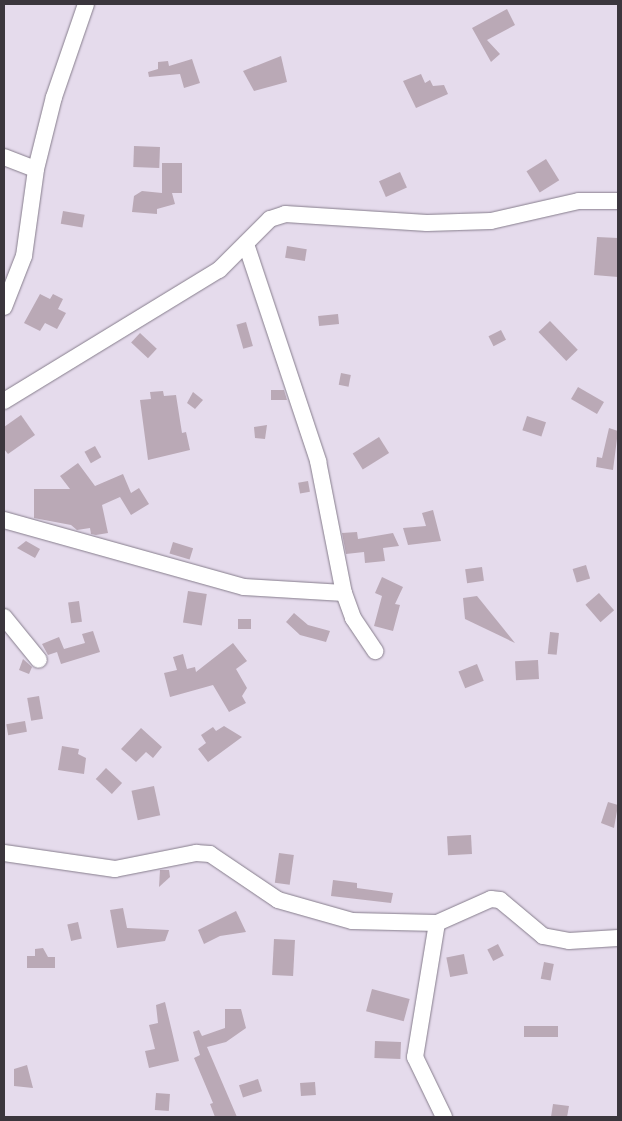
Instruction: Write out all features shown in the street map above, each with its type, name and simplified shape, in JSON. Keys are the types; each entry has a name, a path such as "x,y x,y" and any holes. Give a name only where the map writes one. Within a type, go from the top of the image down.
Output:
{"street":[{"path":"4,307 24,256 36,169 54,96 86,4"},
{"path":"4,157 36,169"},
{"path":"4,401 219,270 270,219 285,214 427,223 491,221 579,201 618,201"},
{"path":"246,244 318,461 344,593 353,618 375,651"},
{"path":"4,520 236,585 344,593"},
{"path":"4,617 39,660"},
{"path":"4,854 115,869 196,853 210,854 278,900 352,921 437,922 491,899 500,900 543,936 569,941 618,938"},
{"path":"437,922 415,1057 444,1117"}],"building":[{"path":"507,9 515,25 487,40 500,54 491,62 472,28"},
{"path":"281,56 287,82 254,91 243,71"},
{"path":"192,59 200,83 184,88 180,74 149,77 148,72 158,69 158,62 168,61 169,66"},
{"path":"421,74 425,83 430,80 433,86 444,85 448,94 416,108 403,81"},
{"path":"134,146 160,147 159,168 133,167"},
{"path":"546,159 559,180 540,192 526,171"},
{"path":"162,163 182,163 182,193 172,193 175,204 157,209 157,214 132,212 134,196 142,191 162,193"},
{"path":"400,172 407,188 386,197 379,181"},
{"path":"63,211 85,215 82,228 61,224"},
{"path":"597,237 618,238 618,277 594,275"},
{"path":"287,246 307,249 305,261 285,258"},
{"path":"40,294 50,299 53,294 63,299 58,309 66,313 57,329 45,323 40,331 24,323"},
{"path":"338,314 339,324 319,326 318,316"},
{"path":"550,321 578,350 566,361 538,332"},
{"path":"246,322 253,346 243,349 236,325"},
{"path":"501,330 506,340 494,346 489,336"},
{"path":"140,333 157,349 148,358 131,343"},
{"path":"341,373 351,375 349,387 339,385"},
{"path":"578,387 604,402 597,414 571,399"},
{"path":"271,390 284,390 287,400 271,400"},
{"path":"163,391 164,396 176,395 182,433 186,432 190,450 148,460 140,400 151,399 150,392"},
{"path":"193,392 203,400 195,409 187,403"},
{"path":"21,415 35,435 8,454 4,449 4,427"},
{"path":"527,416 546,422 541,436 522,430"},
{"path":"267,425 265,439 255,438 254,427"},
{"path":"609,428 618,431 613,470 596,467 597,457 602,458"},
{"path":"379,437 389,453 363,470 353,453"},
{"path":"95,446 101,457 91,463 85,452"},
{"path":"78,463 95,486 123,474 131,493 139,488 149,504 131,515 120,497 102,505 108,533 96,535 91,534 90,528 77,530 71,525 34,518 34,489 70,489 60,476"},
{"path":"308,481 310,492 300,494 298,483"},
{"path":"433,510 441,541 408,545 403,528 426,526 422,513"},
{"path":"357,532 358,539 393,533 399,546 383,548 385,561 365,563 364,552 346,554 342,533"},
{"path":"26,541 40,549 35,558 17,548"},
{"path":"173,542 193,548 190,560 169,553"},
{"path":"586,565 590,578 577,582 573,569"},
{"path":"482,567 484,581 467,583 465,569"},
{"path":"382,577 403,587 395,604 400,605 393,631 374,626 382,596 375,593"},
{"path":"188,591 207,594 202,626 183,623"},
{"path":"599,593 614,610 601,622 585,605"},
{"path":"477,596 515,643 465,619 463,598"},
{"path":"79,601 82,622 71,623 68,603"},
{"path":"294,613 308,625 330,631 326,642 300,635 286,622"},
{"path":"238,619 251,619 251,629 238,629"},
{"path":"93,631 100,652 61,664 57,652 48,655 42,644 59,637 64,649 85,643 82,634"},
{"path":"550,632 559,633 557,655 548,654"},
{"path":"233,643 247,661 236,669 247,688 242,696 246,703 229,712 213,685 170,697 164,673 177,670 173,657 183,654 187,669 195,667 196,672"},
{"path":"23,659 32,667 29,674 19,670"},
{"path":"538,660 539,679 516,680 515,661"},
{"path":"477,664 484,681 465,688 458,671"},
{"path":"39,696 43,719 31,721 27,698"},
{"path":"25,721 27,732 8,735 6,724"},
{"path":"224,726 242,737 208,762 198,749 206,743 201,735 213,727 216,731"},
{"path":"141,728 162,747 153,758 146,752 136,762 121,749"},
{"path":"62,746 79,749 78,754 86,758 84,774 58,770"},
{"path":"106,768 122,783 112,794 96,779"},
{"path":"154,786 160,815 138,820 132,791"},
{"path":"608,802 618,805 614,828 601,823"},
{"path":"471,835 472,854 448,855 447,836"},
{"path":"279,853 294,855 290,885 275,883"},
{"path":"160,870 169,870 170,877 159,887"},
{"path":"333,880 357,883 357,888 393,893 391,903 331,896"},
{"path":"123,908 127,928 169,930 165,941 117,948 110,910"},
{"path":"236,911 246,932 220,936 204,944 198,930"},
{"path":"78,922 82,939 71,941 67,924"},
{"path":"274,939 295,940 293,976 272,975"},
{"path":"498,944 504,956 493,961 487,949"},
{"path":"43,948 48,957 55,957 55,968 27,968 27,956 35,956 35,949"},
{"path":"464,954 468,974 450,977 446,957"},
{"path":"544,962 554,964 551,981 541,979"},
{"path":"372,989 410,999 404,1021 366,1011"},
{"path":"165,1002 179,1061 149,1068 145,1051 155,1049 149,1025 158,1023 156,1005"},
{"path":"225,1009 241,1009 246,1028 226,1042 207,1047 237,1117 215,1117 210,1104 213,1103 194,1058 200,1055 193,1032 199,1030 202,1036 225,1028"},
{"path":"524,1026 558,1026 558,1037 524,1037"},
{"path":"375,1041 401,1042 400,1059 374,1058"},
{"path":"27,1065 33,1088 14,1086 14,1069"},
{"path":"258,1079 262,1091 243,1098 239,1085"},
{"path":"315,1082 316,1095 301,1096 300,1083"},
{"path":"156,1093 170,1094 169,1111 155,1110"},
{"path":"553,1104 569,1106 567,1117 551,1117"}]}
